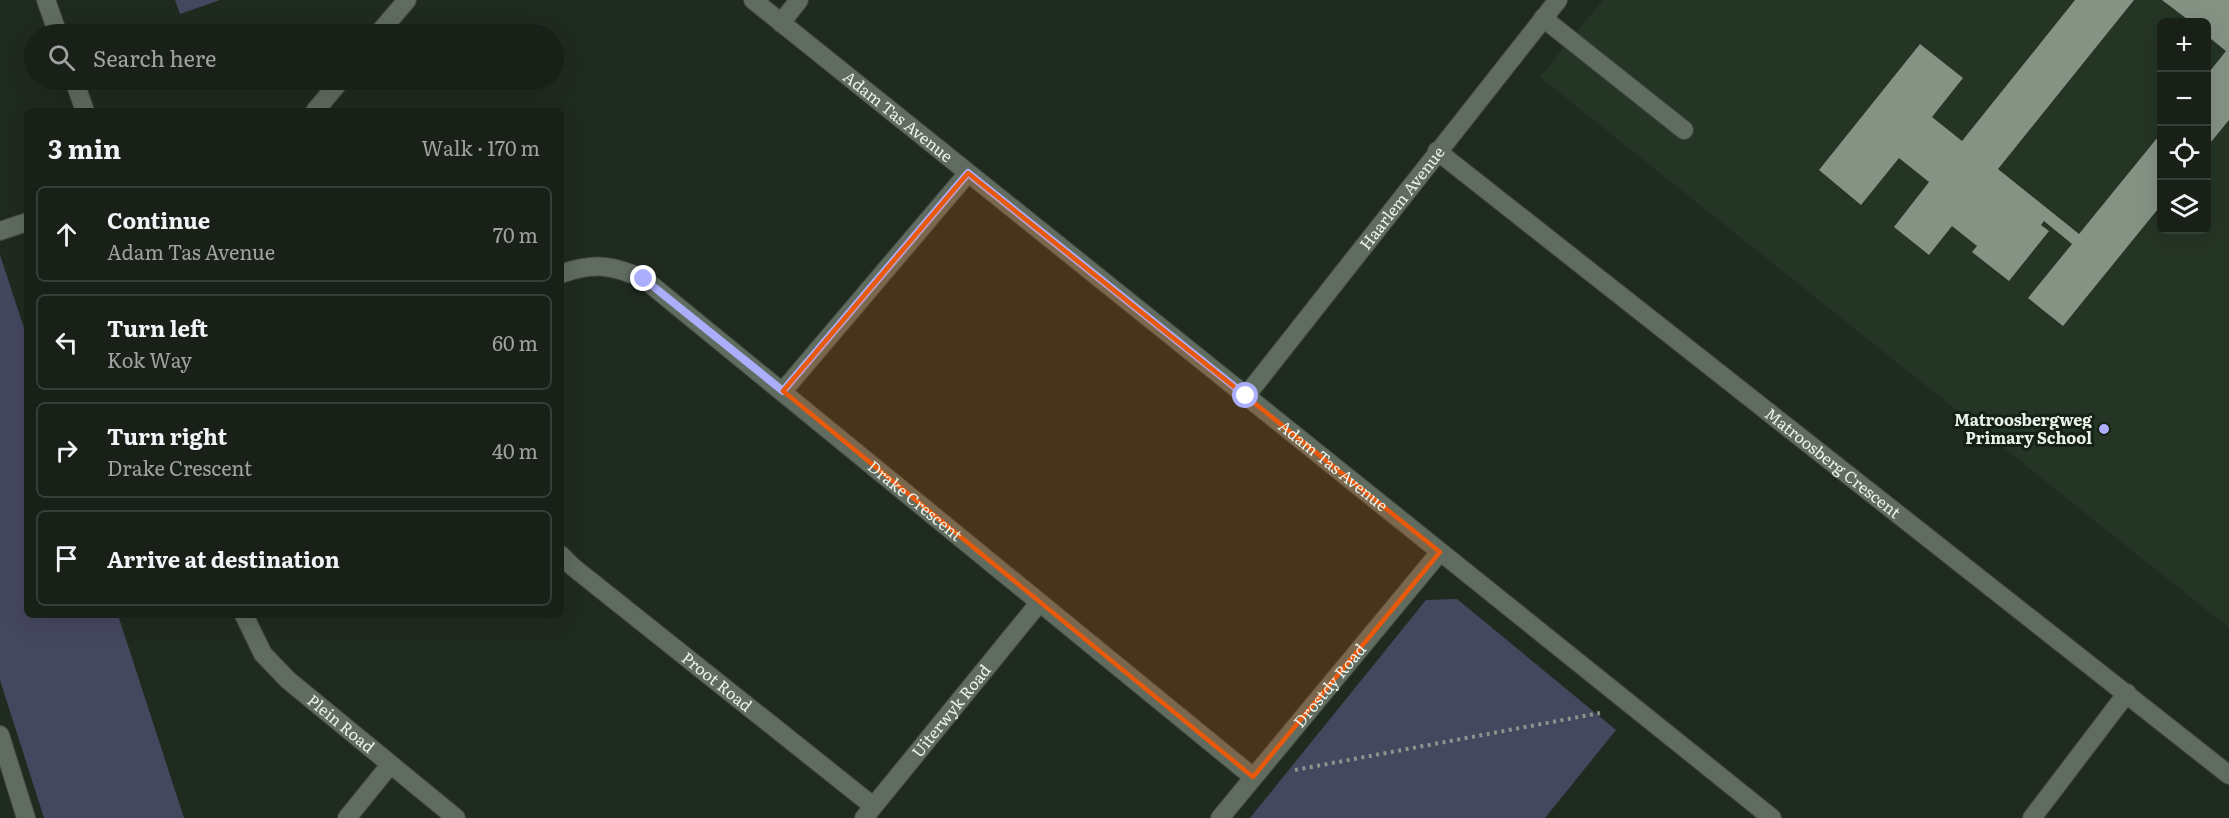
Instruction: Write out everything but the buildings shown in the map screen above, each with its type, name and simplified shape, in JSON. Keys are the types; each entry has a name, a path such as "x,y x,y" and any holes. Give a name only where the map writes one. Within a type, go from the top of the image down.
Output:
{"street":[{"path":"46,0 54,24"},
{"path":"387,24 407,0"},
{"name":"Adam Tas Avenue","path":"753,0 1772,818"},
{"path":"781,23 799,0"},
{"name":"Haarlem Avenue","path":"1246,396 1558,0"},
{"path":"1543,18 1684,130"},
{"path":"78,90 84,108"},
{"path":"318,108 333,90"},
{"name":"Matroosberg Crescent","path":"1437,151 2229,775"},
{"path":"783,391 968,173"},
{"path":"0,231 24,223"},
{"name":"Drake Crescent","path":"564,273 576,268 594,266 621,268 644,279 1253,777"},
{"name":"Drostdy Road","path":"1220,818 1440,552"},
{"name":"Proot Road","path":"564,558 869,812"},
{"name":"Uiterwyk Road","path":"869,812 1040,603"},
{"name":"Plein Road","path":"245,618 263,654 288,680 456,818"},
{"path":"2032,818 2127,693"},
{"path":"0,735 26,818"},
{"path":"347,818 390,765"}],"path":[{"path":"1253,777 1633,707"}],"highlighted area":[{"path":"968,173 1440,552 1253,777 783,391"}],"shaded area":[{"path":"175,0 220,0 180,14"},
{"name":"Matroosbergweg Primary School","path":"1603,0 2229,0 2229,628 1540,77"},
{"path":"0,255 24,328 24,618 119,618 184,818 44,818 0,680"},
{"path":"1457,599 1616,730 1545,818 1250,818 1426,600"}],"place":[{"name":"Matroosbergweg Primary School","path":"2104,429"}],"route":[{"path":"644,279 783,391 968,173 1246,396"}]}
